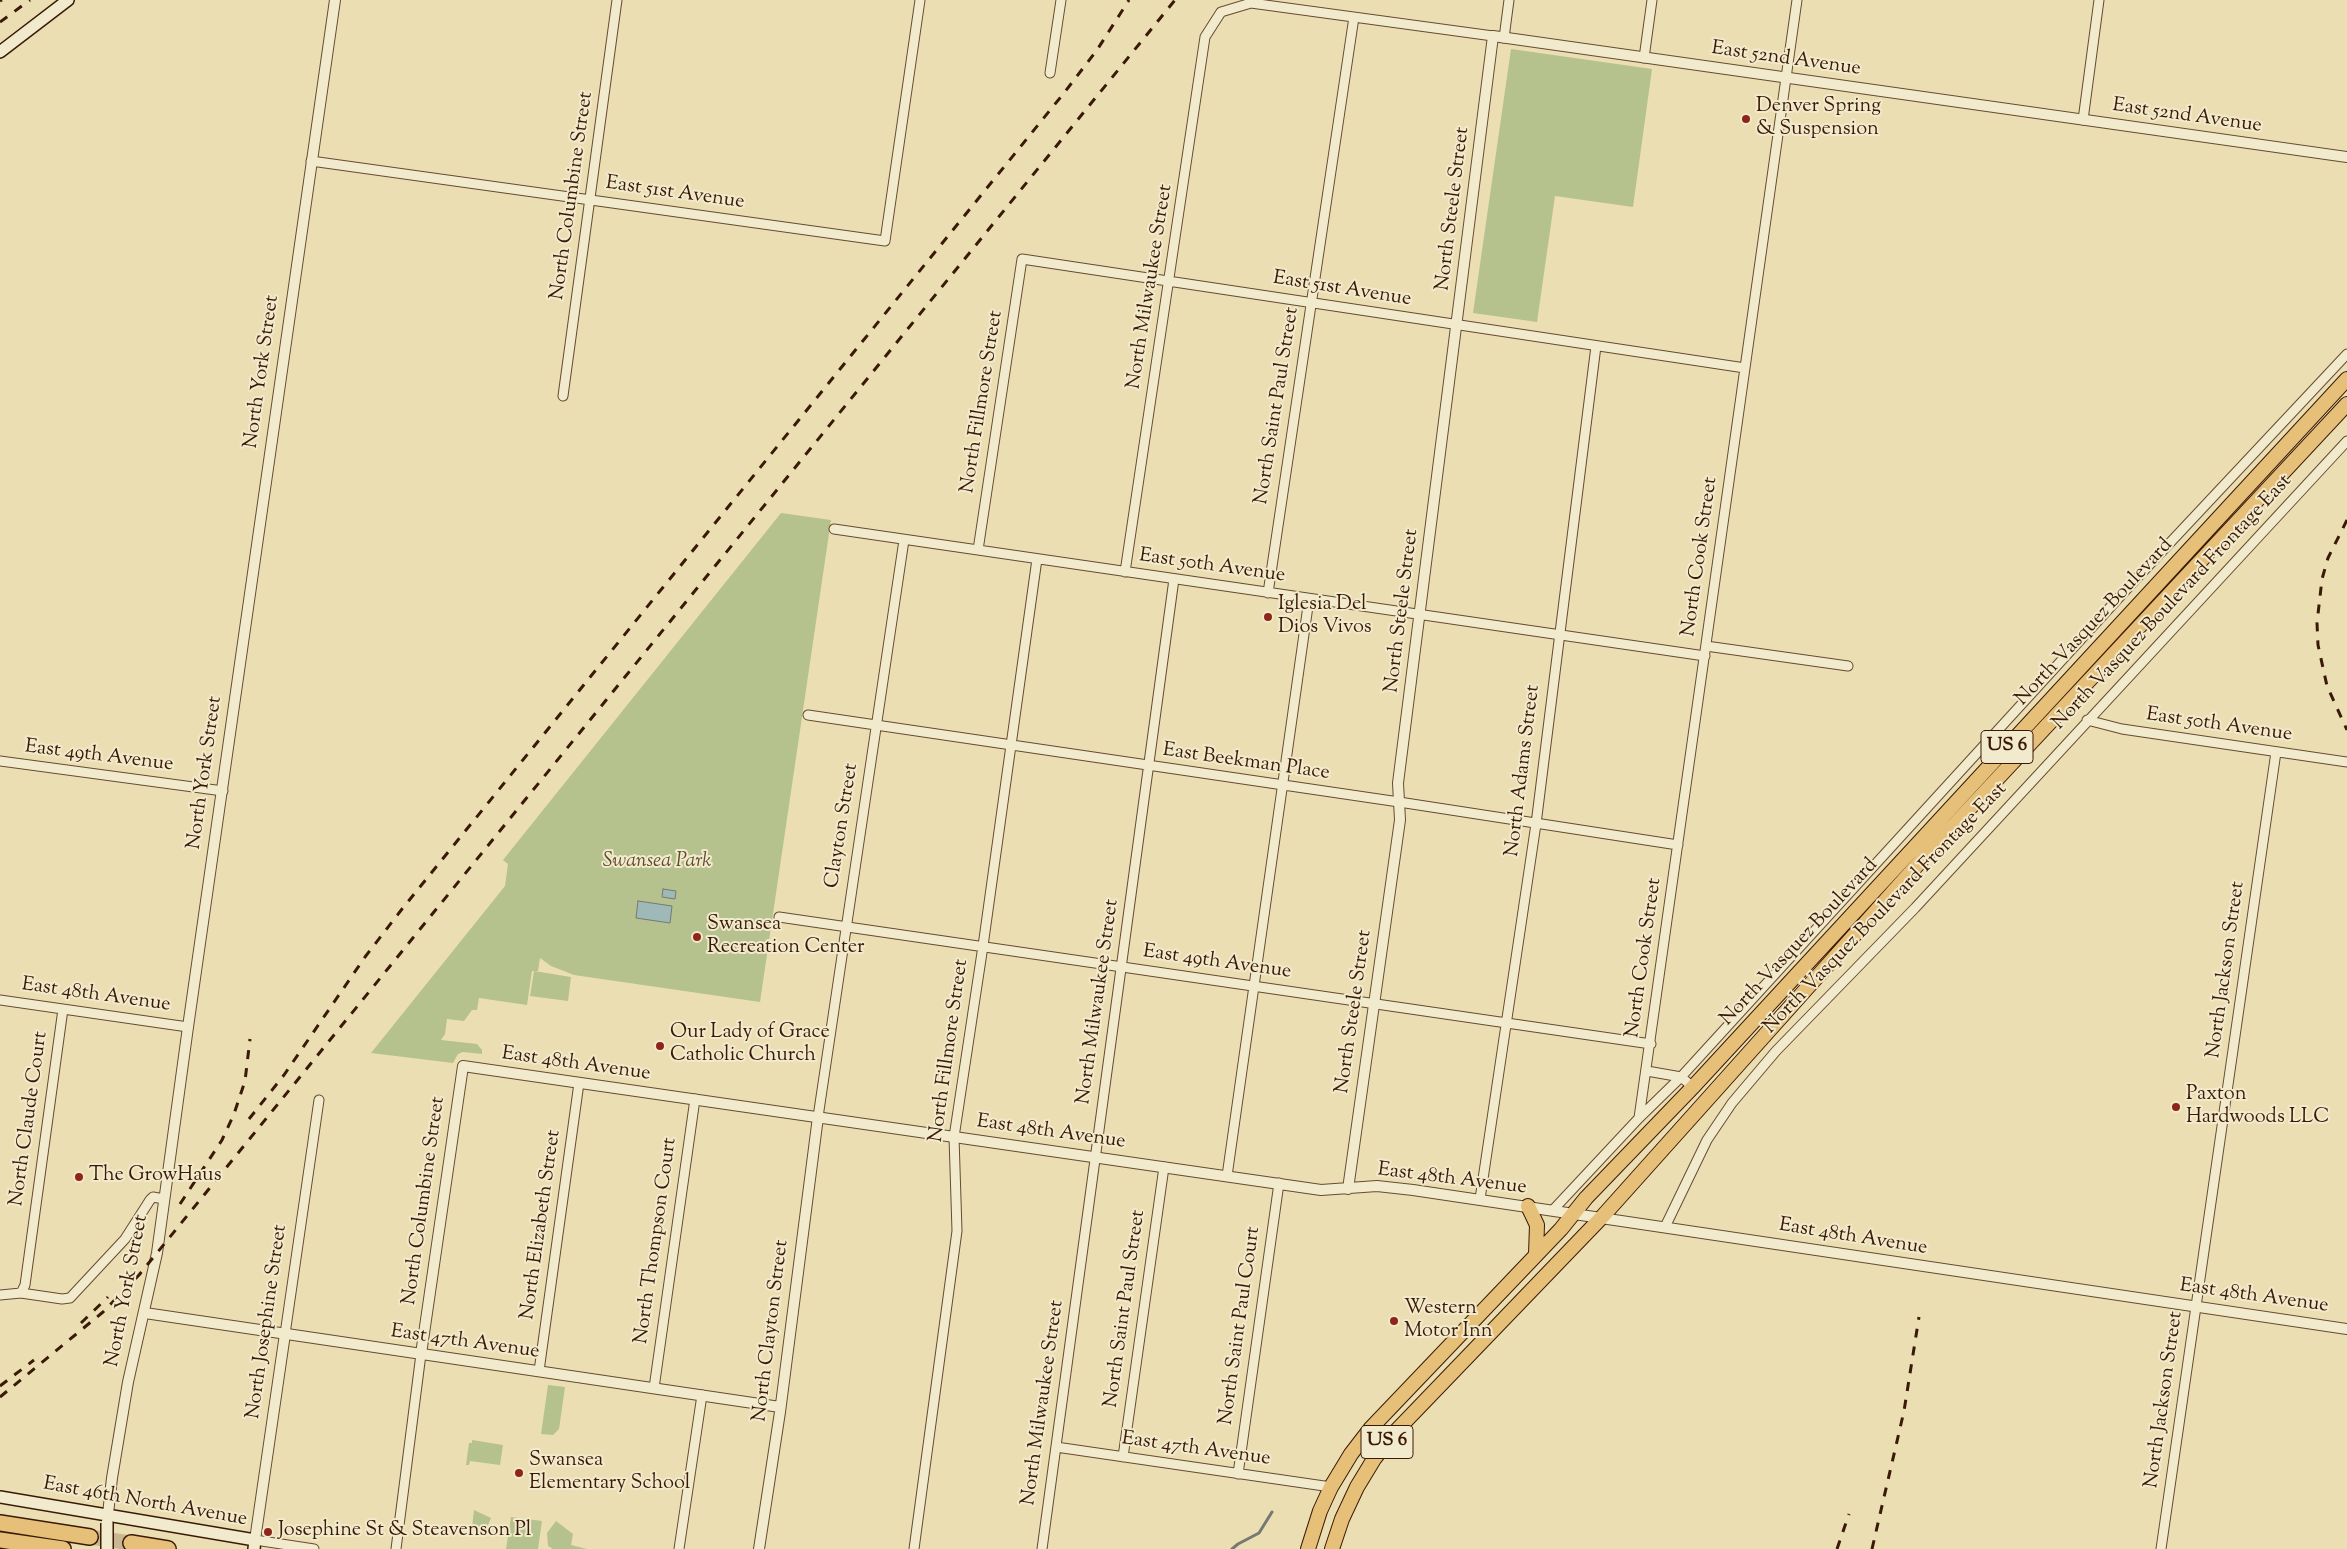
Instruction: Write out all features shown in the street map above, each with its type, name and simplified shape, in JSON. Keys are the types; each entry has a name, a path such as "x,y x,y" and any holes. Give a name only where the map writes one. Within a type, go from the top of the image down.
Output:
{"highway":[{"name":"North Vasquez Boulevard","path":"1308,1549 1320,1512 1331,1487 1351,1454 1371,1428 1693,1087 2347,379"},
{"name":"North Vasquez Boulevard","path":"1332,1549 1342,1519 1353,1495 1385,1444 1493,1328 1602,1217 1941,838 2347,404"},
{"path":"1528,1206 1538,1225 1536,1254"},
{"path":"0,1523 90,1537"},
{"path":"0,1540 63,1549"},
{"path":"131,1543 168,1549"}],"main road":[{"path":"0,52 68,0"},
{"name":"East 46th North Avenue","path":"0,1497 255,1545"},
{"name":"North York Street","path":"107,1549 108,1518"}],"street":[{"name":"North York Street","path":"108,1518 121,1421 157,1253 335,0"},
{"name":"North Columbine Street","path":"563,396 617,0"},
{"name":"East 51st Avenue","path":"311,161 885,241 920,0"},
{"path":"1050,72 1061,0"},
{"name":"North Steele Street","path":"1348,1189 1400,820 1398,783 1457,325 1498,37 1509,0"},
{"path":"1644,58 1652,0"},
{"name":"North Cook Street","path":"1639,1118 1651,1044 1797,0"},
{"path":"2083,120 2099,0"},
{"name":"East 52nd Avenue","path":"1221,12 1251,4 1354,17 2347,157"},
{"name":"North Milwaukee Street","path":"1125,572 1206,37 1221,12"},
{"name":"North Saint Paul Street","path":"1268,593 1354,17"},
{"name":"East 51st Avenue","path":"1022,259 1745,368"},
{"name":"North Fillmore Street","path":"978,550 1022,259"},
{"name":"North Adams Street","path":"1480,1199 1536,824 1596,346"},
{"path":"1553,1210 1639,1118 1682,1077 2136,579 2347,354"},
{"name":"North Vasquez Boulevard Frontage East","path":"1665,1227 1707,1140 1732,1103 1770,1058 1915,908 2347,441"},
{"name":"East 50th Avenue","path":"834,529 1705,656"},
{"name":"Clayton Street","path":"818,1117 904,540"},
{"name":"North Fillmore Street","path":"914,1549 957,1231 954,1137 983,946 1037,559"},
{"name":"North Milwaukee Street","path":"1042,1549 1174,579"},
{"path":"1227,1176 1309,599"},
{"path":"1706,646 1848,666"},
{"name":"East Beekman Place","path":"808,715 1678,845"},
{"name":"East 50th Avenue","path":"2087,720 2122,729 2347,762"},
{"name":"North Jackson Street","path":"2161,1549 2276,752"},
{"name":"East 49th Avenue","path":"0,762 223,790"},
{"name":"East 49th Avenue","path":"779,917 1651,1044"},
{"name":"East 48th Avenue","path":"0,1000 188,1027"},
{"name":"North Claude Court","path":"21,1293 25,1285 63,1009"},
{"name":"North Columbine Street","path":"396,1549 421,1354 463,1066"},
{"name":"East 48th Avenue","path":"463,1066 1327,1190 1385,1187 1480,1199 2347,1328"},
{"path":"1647,1071 1682,1077 1693,1087"},
{"name":"North Elizabeth Street","path":"539,1371 579,1082"},
{"name":"North Thompson Court","path":"654,1388 695,1099"},
{"name":"North Josephine Street","path":"255,1545 319,1100"},
{"name":"North Clayton Street","path":"759,1549 780,1407 818,1117"},
{"name":"North Saint Paul Street","path":"1123,1457 1164,1167"},
{"name":"North Saint Paul Court","path":"1238,1474 1279,1183"},
{"path":"0,1295 21,1293 62,1299 72,1296 125,1239 150,1200 153,1198 164,1199"},
{"name":"East 47th Avenue","path":"145,1313 780,1407"},
{"path":"679,1549 702,1395"},
{"name":"East 47th Avenue","path":"1056,1447 1331,1487"},
{"name":"East 46th North Avenue","path":"255,1545 314,1549"}],"green space":[{"path":"1511,49 1652,69 1633,207 1555,196 1537,322 1473,313"},
{"name":"Swansea Park","path":"781,513 831,520 760,1002 574,975 551,966 540,958 538,971 532,971 527,1005 479,998 477,1010 472,1010 464,1021 447,1019 445,1034 441,1040 477,1044 482,1050 482,1054 463,1052 458,1054 453,1063 371,1053 505,886 508,864 503,860"},
{"path":"534,971 571,977 568,1001 530,996"},
{"path":"548,1385 565,1387 559,1429 553,1435 541,1434"},
{"path":"472,1440 503,1445 500,1465 470,1461 469,1465 466,1465 469,1443 472,1443"},
{"path":"474,1510 491,1518 486,1530 472,1528"},
{"path":"511,1517 542,1521 538,1549 506,1549"},
{"path":"556,1521 573,1534 571,1545 587,1549 553,1549 548,1546 547,1533"}],"water":[{"path":"663,889 676,891 675,899 662,897"},
{"path":"638,901 672,906 670,923 636,918"}],"waterway":[{"path":"1232,1549 1259,1533 1272,1512"}],"tunnel":[{"path":"90,1537 131,1543"}],"railway":[{"path":"0,22 30,0"},
{"path":"249,1119 284,1075 365,957 402,909 1064,93 1097,50 1129,0"},
{"path":"0,1397 103,1312 139,1275 1175,0"},
{"path":"2347,520 2328,558 2322,579 2317,623 2318,645 2327,686 2347,730"},
{"path":"180,1204 222,1140 234,1114 245,1081 250,1039"},
{"path":"81,1323 108,1297"},
{"path":"1872,1549 1904,1411 1919,1317"},
{"path":"0,1386 34,1360"},
{"path":"1837,1549 1849,1514"}],"place":[{"name":"Denver Spring & Suspension","path":"1746,119"},
{"name":"Iglesia Del Dios Vivos","path":"1268,617"},
{"name":"Swansea Recreation Center","path":"697,937"},
{"name":"Our Lady of Grace Catholic Church","path":"660,1046"},
{"name":"Paxton Hardwoods LLC","path":"2176,1107"},
{"name":"The GrowHaus","path":"79,1177"},
{"name":"Western Motor Inn","path":"1394,1321"},
{"name":"Swansea Elementary School","path":"519,1473"},
{"name":"Josephine St & Steavenson Pl","path":"268,1532"}]}
